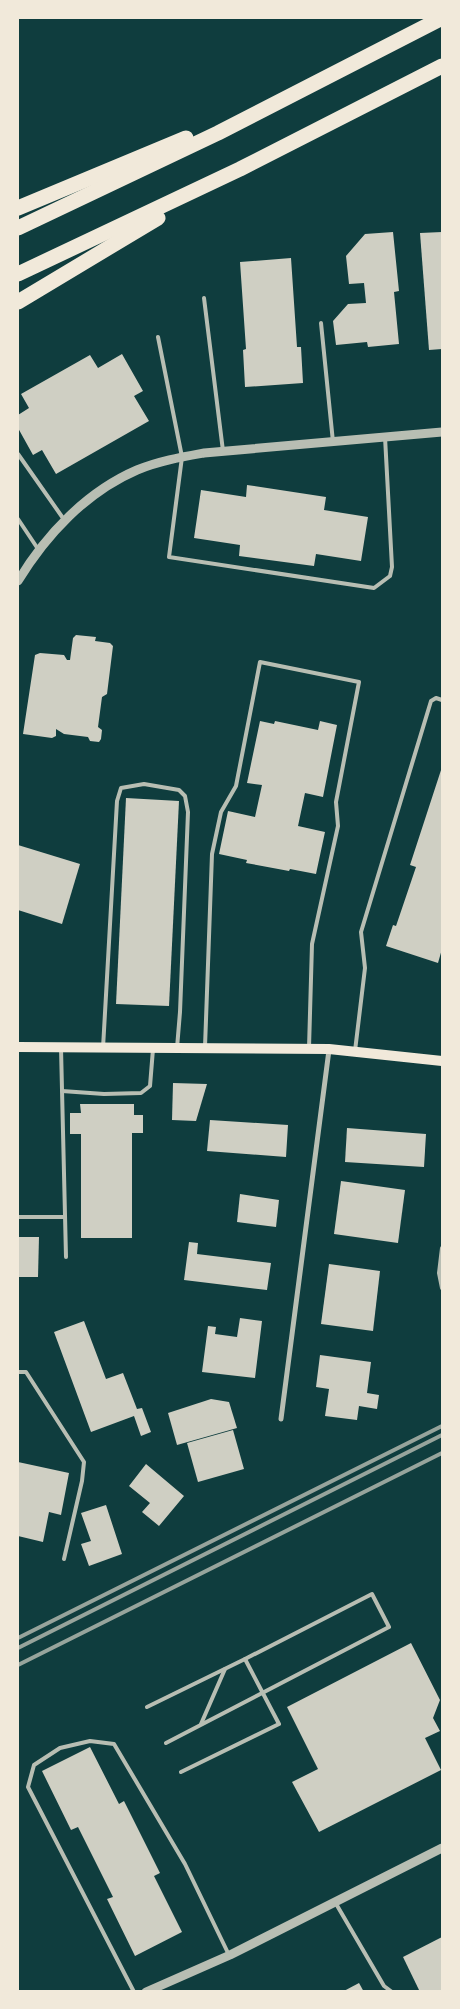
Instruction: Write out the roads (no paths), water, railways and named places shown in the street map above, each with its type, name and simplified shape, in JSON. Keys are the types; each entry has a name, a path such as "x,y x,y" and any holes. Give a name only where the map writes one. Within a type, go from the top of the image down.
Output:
{"highway":[{"path":"18,228 172,156 442,18"},
{"path":"18,274 240,169 442,66"},
{"path":"18,208 310,87"},
{"path":"18,302 240,169"}],"main road":[{"path":"18,1047 309,1048 442,1059"}],"street":[{"path":"18,582 38,549 64,521 80,506 108,486 137,470 182,457 223,451 442,432"},
{"path":"281,1419 329,1049"},
{"path":"146,1992 230,1955 442,1848"}],"lane":[{"path":"204,298 223,451"},
{"path":"321,323 333,442"},
{"path":"158,337 182,457 169,557 374,588 390,576 392,567 385,437"},
{"path":"18,454 64,521"},
{"path":"18,519 38,549"},
{"path":"205,1048 212,854 221,812 236,786 260,662 359,682 336,802 338,826 312,944 309,1048"},
{"path":"355,1051 365,968 361,932 431,701 436,698 442,700"},
{"path":"103,1048 117,801 121,788 144,784 179,790 185,796 188,812 177,1048"},
{"path":"61,1048 66,1257"},
{"path":"62,1091 104,1094 141,1093 150,1086 153,1048"},
{"path":"18,1217 64,1217"},
{"path":"442,1248 439,1272 442,1288"},
{"path":"18,1372 26,1372 84,1462 82,1481 64,1559"},
{"path":"147,1707 372,1594 389,1627 166,1743"},
{"path":"181,1772 279,1724 245,1659"},
{"path":"201,1724 225,1669"},
{"path":"134,1992 28,1787 34,1765 60,1748 90,1741 114,1744 185,1864 230,1955"},
{"path":"335,1902 384,1986 392,1992"}],"railway":[{"path":"18,1638 442,1426"},
{"path":"18,1648 442,1435"},
{"path":"18,1665 442,1453"}]}
